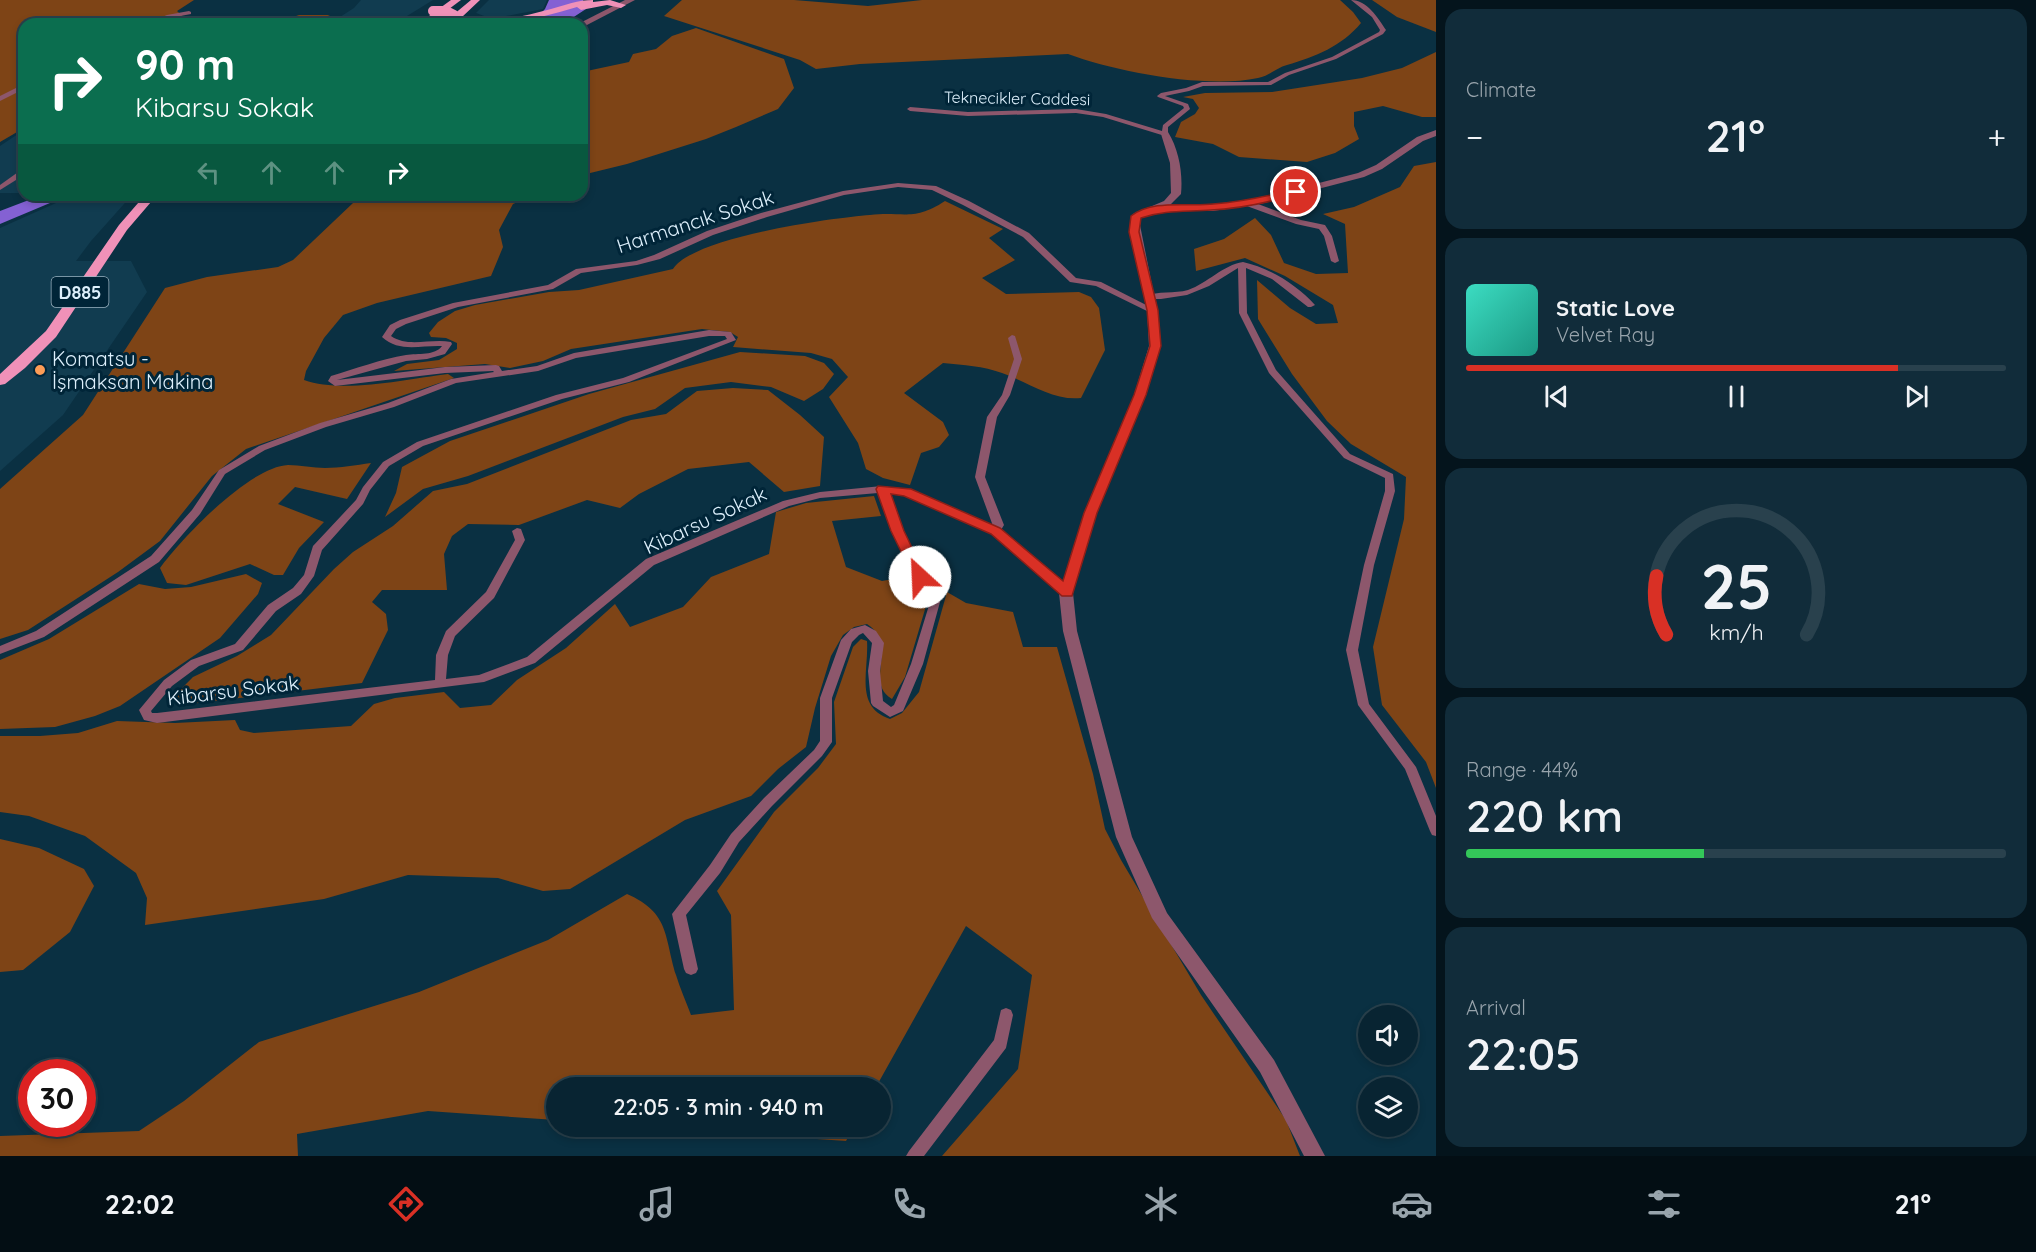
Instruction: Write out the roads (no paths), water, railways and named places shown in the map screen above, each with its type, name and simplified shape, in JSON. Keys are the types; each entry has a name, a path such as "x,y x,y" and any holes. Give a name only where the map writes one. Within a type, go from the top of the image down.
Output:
{"highway":[{"path":"417,18 443,0"},
{"path":"427,18 457,0"},
{"path":"441,18 466,0"},
{"path":"429,12 446,12 454,18 476,0"},
{"path":"529,18 592,2 615,2 621,5"},
{"name":"D885","path":"0,371 38,334 107,234 134,201"},
{"name":"D885","path":"0,381 28,359 51,333 118,234 146,201"}],"street":[{"path":"588,21 630,0"},
{"path":"1315,1156 1267,1066 1161,918 1124,837 1070,631 1067,592 1091,513 1140,395 1155,346 1151,304 1134,232 1136,216 1167,202 1176,194 1178,183 1171,144 1165,134 1165,126 1187,109 1186,105 1160,96 1203,84 1269,84 1287,74 1334,58 1382,33 1383,30 1374,16 1354,0"},
{"path":"164,18 189,13"},
{"path":"0,99 18,89"},
{"name":"Teknecikler Caddesi","path":"910,109 968,114 1076,111 1104,115 1165,134"},
{"path":"1145,211 1160,208 1213,207 1247,203 1361,175 1420,139 1436,133"},
{"path":"0,188 18,176"},
{"name":"Harmancık Sokak","path":"500,374 496,368 445,370 350,382 335,383 332,381 334,378 405,358 442,352 448,344 408,345 396,343 386,337 393,327 421,316 475,300 550,287 579,271 590,268 607,268 657,257 710,232 843,193 897,185 933,188 966,203 1026,235 1072,280 1110,289 1151,304"},
{"path":"1247,203 1299,222 1322,227 1328,237 1335,261"},
{"path":"1151,304 1185,296 1219,278 1234,266 1249,264 1283,283 1311,306"},
{"path":"1242,265 1243,313 1272,371 1347,456 1390,476 1390,491 1369,565 1352,650 1364,705 1410,767 1436,831"},
{"name":"Kibarsu Sokak","path":"500,374 538,368 584,354 709,333 728,334 732,340 626,380 559,397 420,444 386,464 366,489 360,502 317,549 309,576 297,591 272,608 239,647 195,663 168,683 145,710 148,717 157,718 480,679 531,660 650,562 786,503 820,495 882,489 906,492 995,531 1067,592"},
{"path":"995,531 999,525 980,477 992,417 1006,395 1018,359 1012,338"},
{"path":"0,650 40,634 155,559 195,512 222,472 245,456 323,425 391,405 454,381 500,374"},
{"path":"691,969 679,914 716,869 735,838 826,742 826,698 847,639 855,632 865,629 878,643 874,671 877,703 890,712 899,708 917,664 935,602 897,531 882,489"},
{"path":"440,683 442,655 450,634 490,595 520,540 517,531"},
{"path":"914,1156 1000,1043 1006,1015"}],"place":[{"name":"Komatsu - İşmaksan Makina","path":"40,370"}]}
